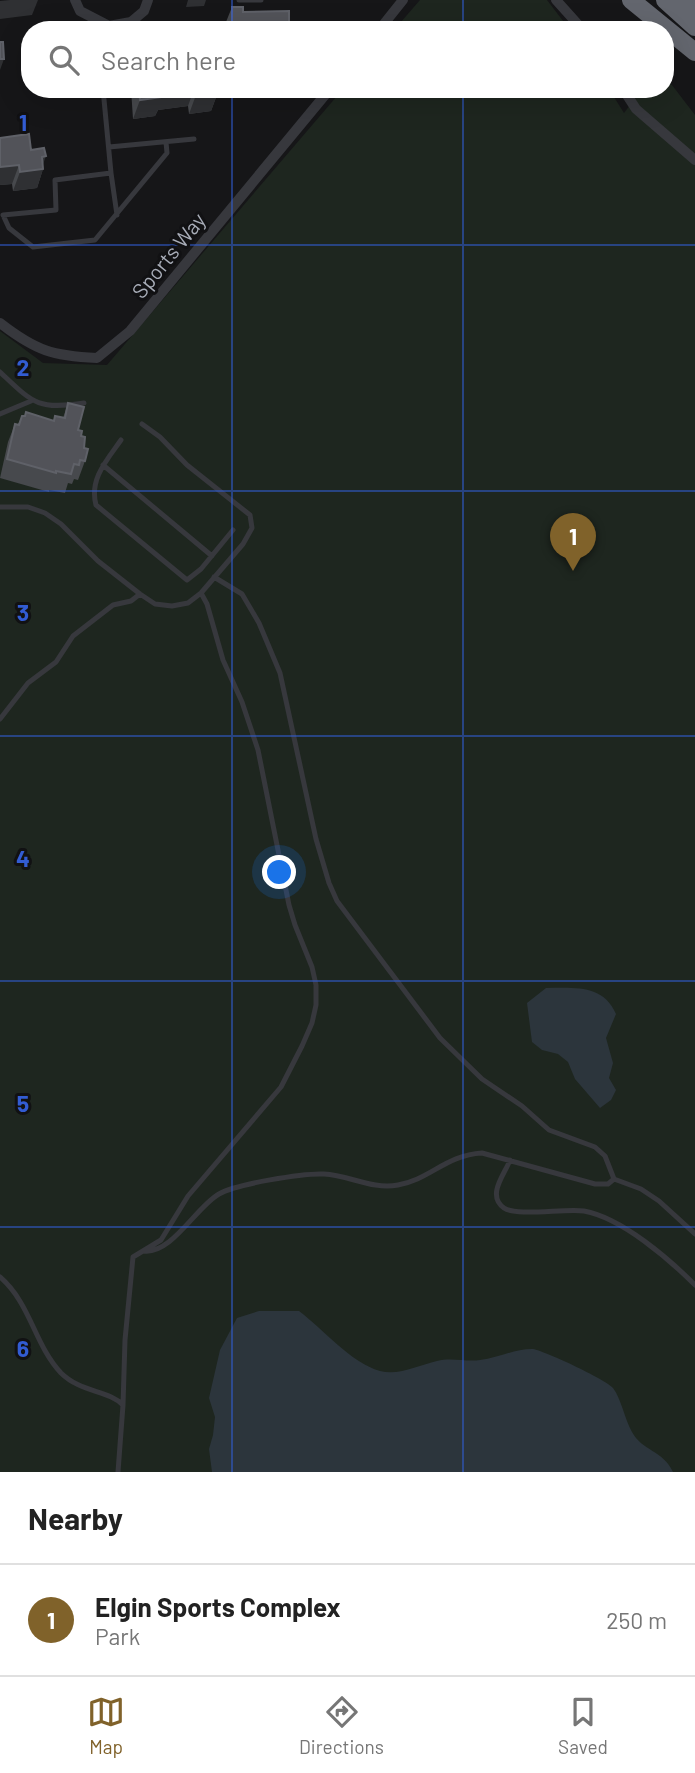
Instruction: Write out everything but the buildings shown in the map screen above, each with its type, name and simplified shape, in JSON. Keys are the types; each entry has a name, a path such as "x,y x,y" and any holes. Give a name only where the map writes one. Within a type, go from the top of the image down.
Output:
{"highway":[{"path":"631,0 657,21"},
{"path":"665,0 695,27"},
{"path":"685,0 695,10"},
{"path":"674,35 695,52"}],"street":[{"path":"75,0 80,11 96,21"},
{"path":"132,21 144,11 148,0"},
{"path":"386,21 403,0"},
{"path":"556,0 575,21"},
{"name":"Sports Way","path":"0,323 33,347 61,356 97,358 130,331 323,98"},
{"path":"628,98 636,109 695,160"}],"lane":[{"path":"239,0 261,0"},
{"path":"104,98 117,215"},
{"path":"109,147 194,139"},
{"path":"111,173 55,180 56,210 2,215 9,228 33,247 95,240 167,153 166,142"},
{"path":"0,372 31,401 63,406 84,402"},
{"path":"0,407 3,413 31,401"},
{"path":"0,507 28,507 45,513 61,524 98,561 155,604 172,606 188,603 201,593 243,544 252,528 250,515 187,465 142,424"},
{"path":"121,440 103,465 92,491 96,505 187,580 201,569 233,530"},
{"path":"103,465 212,556"},
{"path":"214,577 242,594 259,623 280,673 318,849 337,901 440,1038 482,1079 522,1106 549,1130 595,1147 606,1156 614,1179"},
{"path":"118,1472 133,1257 161,1240 188,1196 281,1087 312,1023 316,1005 314,976 289,905 258,750 242,702 223,660 207,604 201,593"},
{"path":"0,719 28,683 56,662 73,636 113,605 131,601 140,594"},
{"path":"144,1251 151,1252 164,1245 219,1194 238,1187 326,1174 384,1186 399,1185 413,1181 465,1154 482,1153 595,1184 608,1184 614,1179"},
{"path":"510,1160 497,1190 498,1200 504,1208 516,1212 560,1210 595,1214 623,1227 695,1285"},
{"path":"614,1179 641,1189 659,1201 695,1234"},
{"path":"0,1277 14,1290 27,1310 37,1336 58,1370 70,1382 118,1400 123,1405"},
{"path":"107,1396 123,1388"}],"shaded area":[{"path":"420,0 547,0 563,21 402,21"},
{"path":"674,88 695,115 695,1472 0,1472 0,331 43,363 107,365 335,98 615,98 624,113 635,98 674,98"},
{"path":"546,988 577,988 596,993 604,997 616,1014 606,1038 613,1063 609,1078 616,1090 611,1100 600,1108 575,1079 568,1062 558,1054 542,1050 532,1042 527,1003"},
{"path":"259,1311 299,1311 358,1361 380,1371 402,1371 442,1360 480,1360 525,1349 548,1354 587,1372 613,1388 636,1438 664,1459 673,1472 212,1472 209,1449 215,1417 209,1398 220,1350 237,1318"}],"place":[{"name":"Elgin Sports Complex","path":"573,571"}]}
